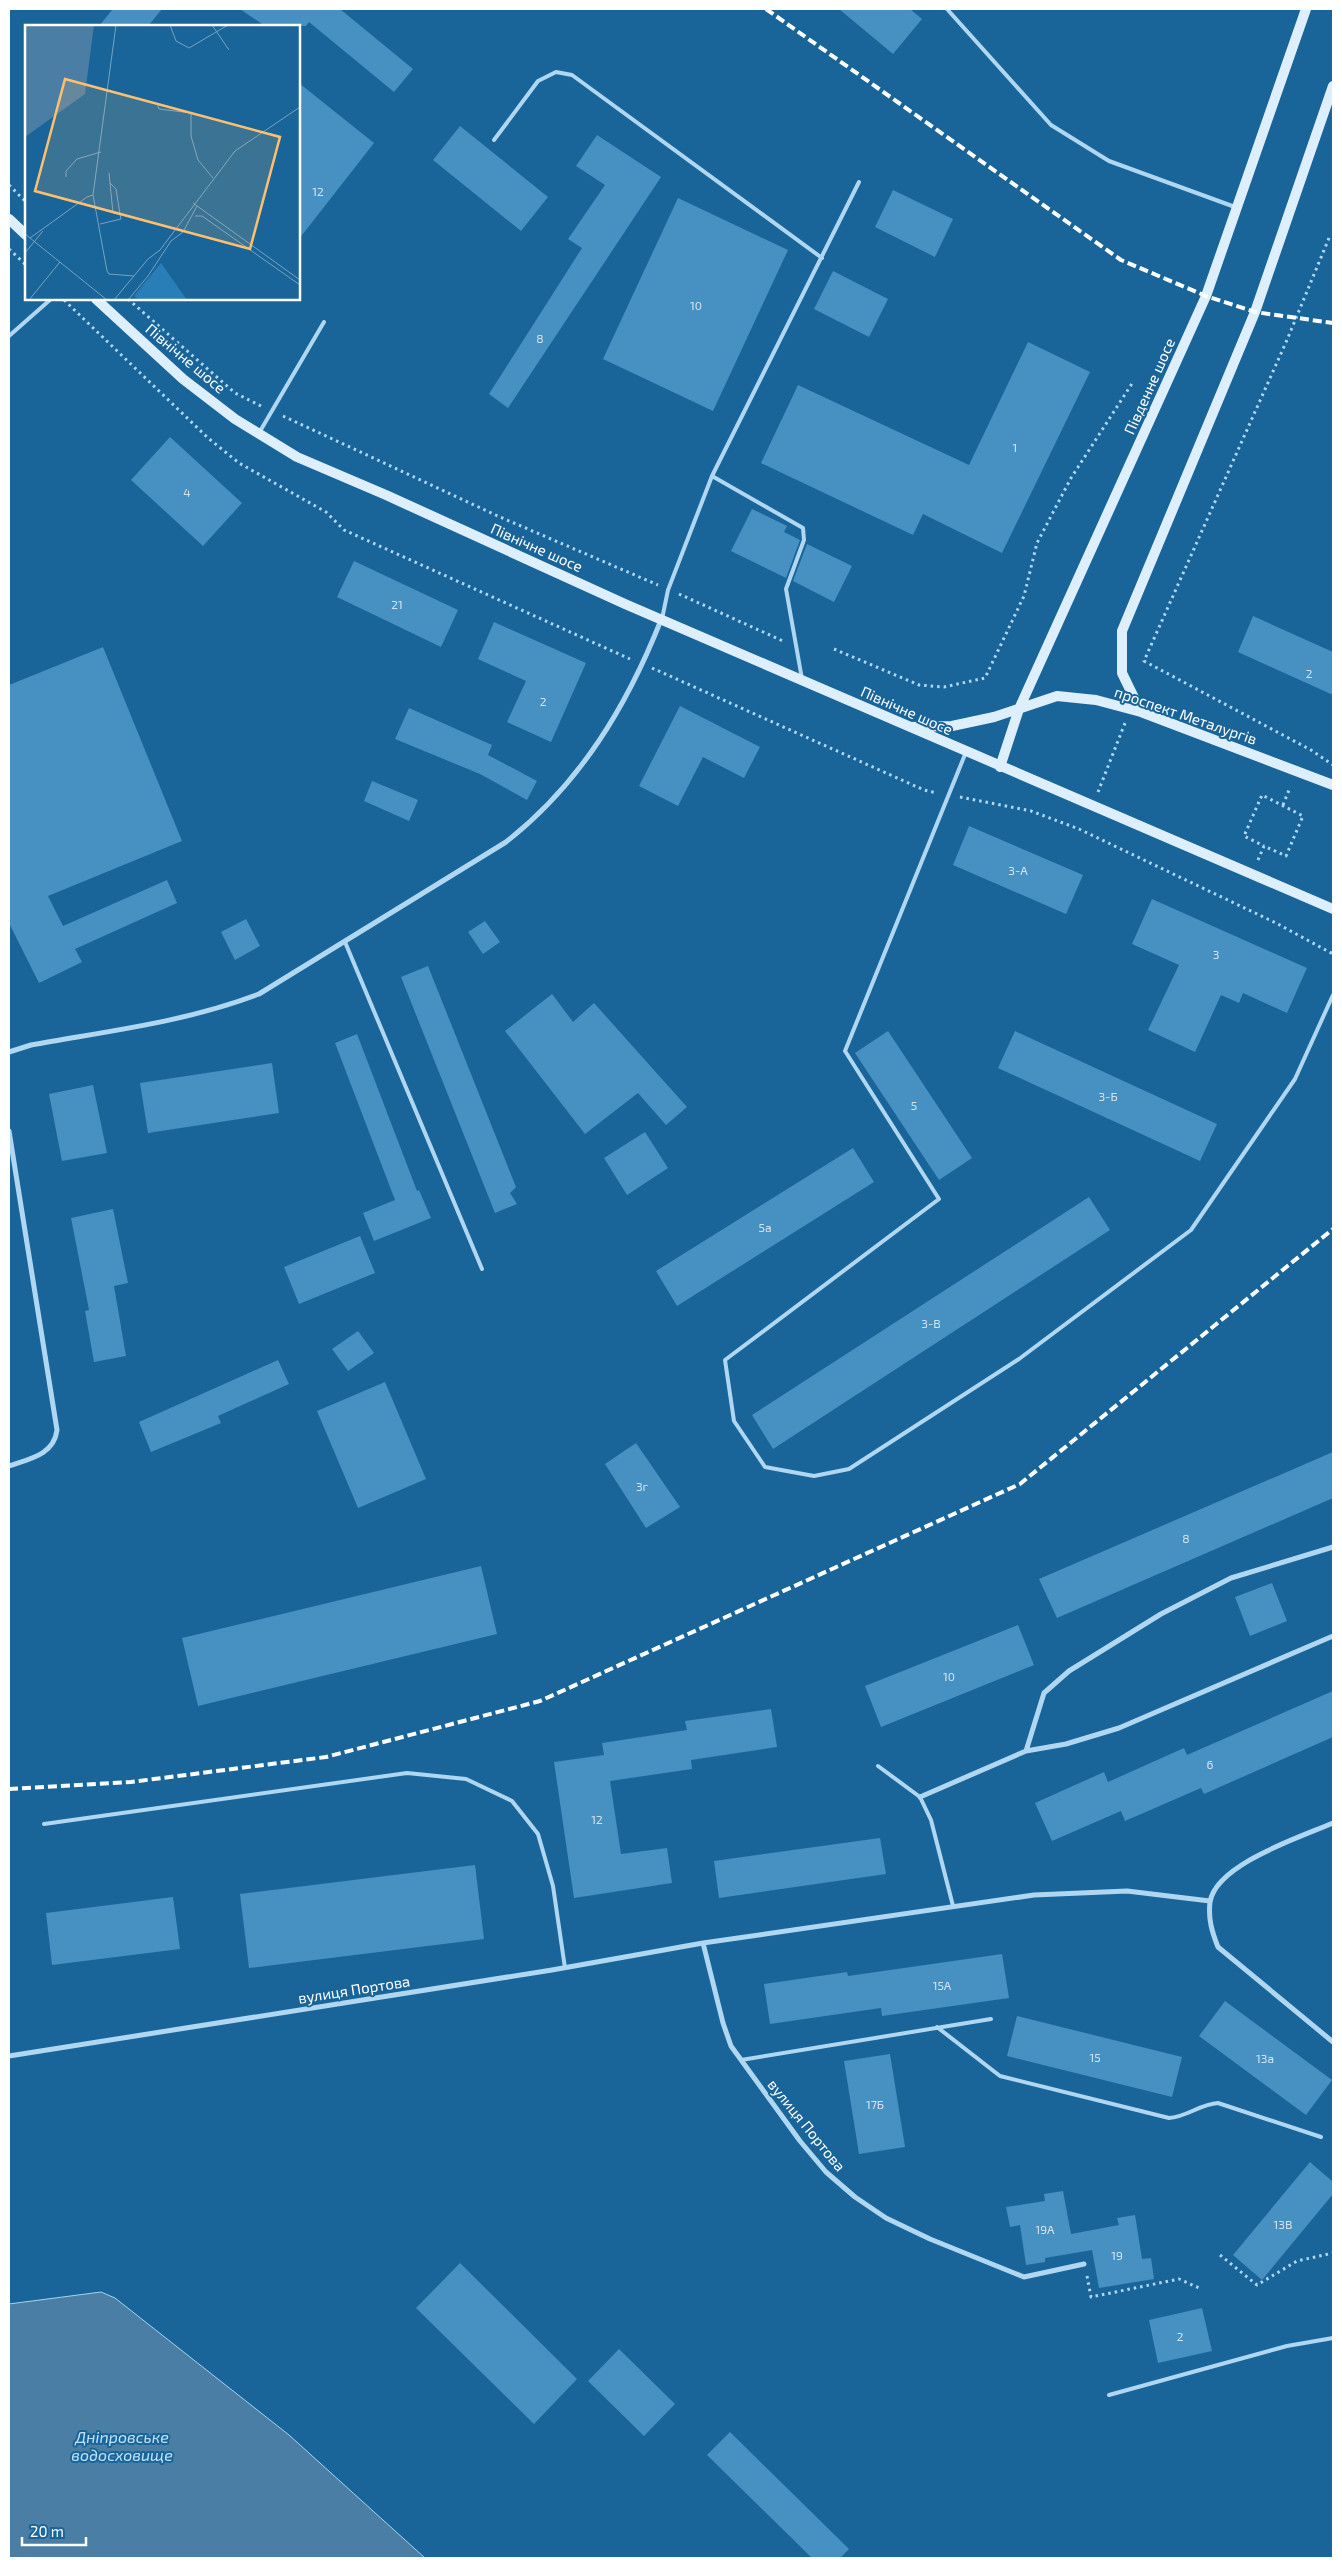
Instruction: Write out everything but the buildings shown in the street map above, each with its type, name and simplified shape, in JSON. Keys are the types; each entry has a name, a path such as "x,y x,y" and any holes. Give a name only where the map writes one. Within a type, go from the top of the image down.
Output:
{"main road":[{"name":"Південне шосе","path":"1000,767 1018,709 1206,296 1306,9"},
{"path":"1136,710 1122,673 1122,631 1255,312 1333,86"},
{"path":"9,220 25,235"},
{"name":"Північне шосе","path":"97,300 183,379 235,419 297,457 1000,767"},
{"name":"проспект Металургів","path":"908,727 952,726 994,717 1058,696 1096,700 1136,710 1333,785"},
{"path":"1000,767 1333,909"}],"street":[{"path":"9,1052 31,1045 222,1008 258,994 506,842 536,818 559,795 597,745 644,665 662,619"},
{"path":"9,1132 57,1430 53,1443 47,1451 9,1466"},
{"path":"1026,1751 1044,1693 1069,1671 1161,1614 1231,1578 1333,1547"},
{"path":"920,1797 1026,1751 1066,1744 1119,1728 1333,1636"},
{"path":"1333,1823 1238,1866 1219,1883 1210,1901 1210,1927 1218,1947 1333,2042"},
{"name":"вулиця Портова","path":"9,2056 565,1968 704,1943 1034,1895 1127,1891 1210,1901"},
{"name":"вулиця Портова","path":"704,1943 723,2023 731,2046 826,2172 855,2197 886,2218 930,2239 1024,2276 1084,2264"}],"lane":[{"path":"947,9 1051,125 1109,161 1237,208"},
{"path":"494,140 538,81 556,72 572,75 822,258"},
{"path":"662,619 668,590 712,476 859,182"},
{"path":"9,336 49,300"},
{"path":"259,433 324,322"},
{"path":"712,476 803,528 804,540 786,589 802,681"},
{"path":"966,752 887,942 845,1050 939,1199 725,1360 734,1421 765,1467 814,1476 849,1468 1019,1360 1191,1230 1295,1079 1333,995"},
{"path":"345,942 482,1269"},
{"path":"878,1766 920,1797 932,1820 953,1906"},
{"path":"44,1824 408,1773 466,1779 512,1801 538,1834 553,1886 565,1968"},
{"path":"741,2060 991,2019"},
{"path":"937,2027 1000,2076 1169,2118 1182,2117 1202,2106 1218,2103 1321,2137"},
{"path":"1109,2395 1287,2346 1333,2338"}],"path":[{"path":"9,185 25,201"},
{"path":"1329,238 1287,340 1144,661 1311,750 1333,765"},
{"path":"9,248 25,264"},
{"path":"63,300 208,438 239,463 326,512 344,530 924,790 1031,811 1079,829 1276,923 1333,954"},
{"path":"129,300 235,392 500,517 785,642"},
{"path":"834,649 919,685 944,687 985,678 1024,596 1037,543 1072,478 1133,382"},
{"path":"1092,806 1136,710"},
{"path":"1283,805 1290,790"},
{"path":"1262,795 1303,816 1286,856 1264,846 1244,836 1262,795"},
{"path":"1256,862 1264,846"},
{"path":"1220,2255 1257,2285 1297,2261 1333,2253"},
{"path":"1084,2264 1091,2297 1179,2279 1199,2288"}],"water":[{"name":"Дніпровське водосховище","path":"101,2292 115,2298 289,2435 425,2558 9,2558 9,2304"}],"railway":[{"path":"766,9 1121,260 1206,296 1255,312 1333,323"},
{"path":"9,1789 131,1782 326,1757 540,1701 1020,1484 1333,1229"}]}
